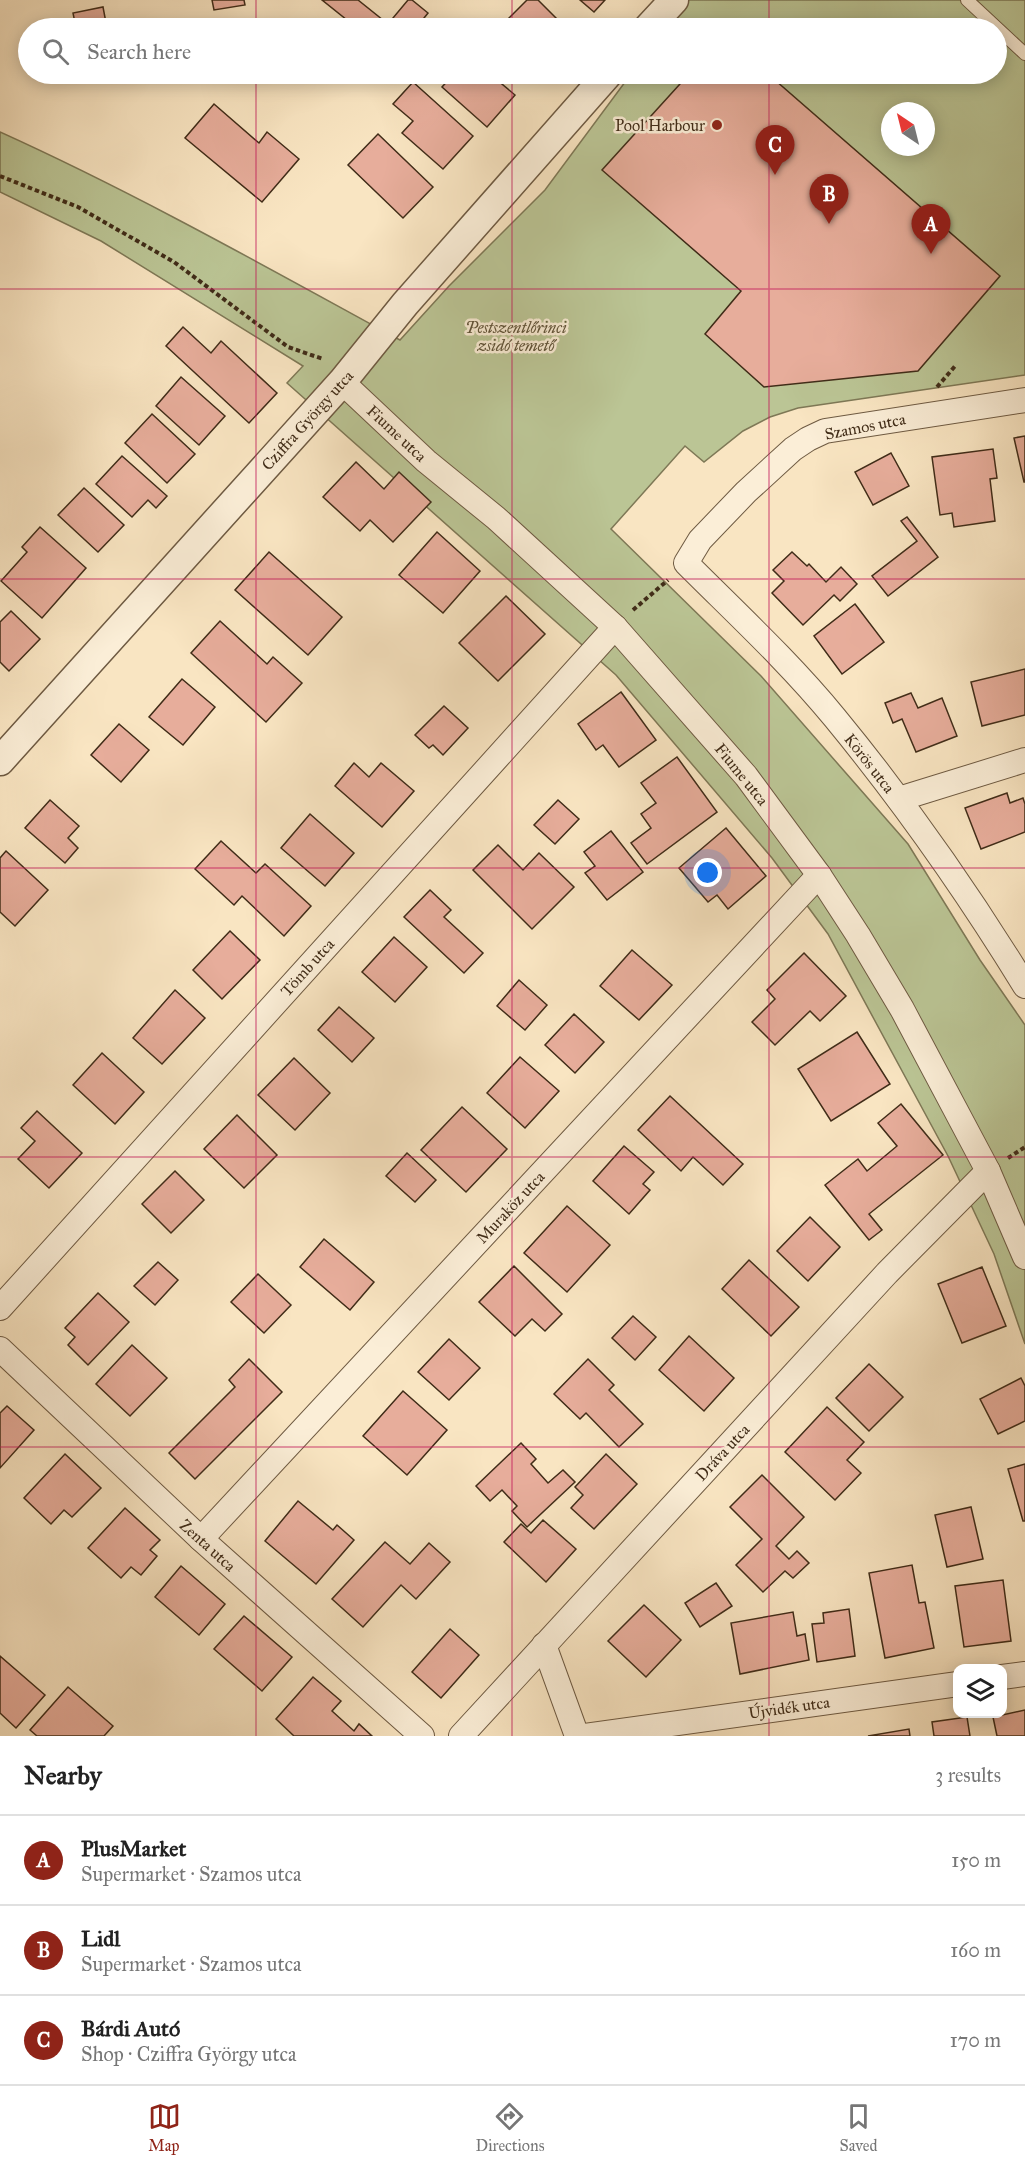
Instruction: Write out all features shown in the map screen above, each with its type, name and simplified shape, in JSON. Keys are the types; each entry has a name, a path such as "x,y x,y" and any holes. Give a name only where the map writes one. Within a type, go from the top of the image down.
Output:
{"street":[{"path":"657,18 674,0"},
{"name":"Cziffra György utca","path":"0,761 347,376 405,304 599,84"},
{"name":"Fiume utca","path":"347,376 426,461 495,518 615,627 746,776 819,875 902,1009 988,1171 1025,1257"},
{"name":"Szamos utca","path":"687,563 700,540 746,492 793,449 808,439 825,431 1025,400"},
{"name":"Körös utca","path":"687,563 792,669 834,717 898,799 1001,947 1025,986"},
{"name":"Tömb utca","path":"0,1308 615,627"},
{"path":"898,799 1025,760"},
{"name":"Muraköz utca","path":"201,1539 819,875"},
{"name":"Dráva utca","path":"461,1736 887,1273 988,1171"},
{"name":"Zenta utca","path":"0,1349 201,1539 422,1736"},
{"path":"544,1646 577,1736"},
{"path":"1007,1676 1025,1674"},
{"name":"Újvidék utca","path":"585,1736 953,1685"}],"lane":[{"path":"967,0 986,18"},
{"path":"1007,37 1025,54"}],"path":[{"path":"0,176 78,207 174,262 288,347 347,376"},
{"path":"615,627 687,563"}],"green space":[{"name":"Pestszentlőrinci zsidó temető","path":"685,0 1025,0 1025,375 798,408 770,417 743,431 704,462 685,446 611,529 761,676 908,844 980,960 1025,1025 1025,1344 994,1254 948,1156 828,934 772,858 616,675 287,383 303,366 101,241 0,192 0,132 152,206 400,340 449,286 545,190 624,84 1007,84 1007,18 672,18"}],"building":[{"path":"212,0 244,0 245,5 214,10"},
{"path":"322,0 358,0 380,18 344,18"},
{"path":"408,0 412,0 428,13 424,18 393,18"},
{"path":"527,0 538,0 556,18 509,18"},
{"path":"580,0 605,0 594,12"},
{"path":"103,7 105,18 74,18 73,13"},
{"path":"411,84 415,84 473,136 443,169 402,133 413,121 393,104"},
{"path":"445,84 502,84 515,95 487,127 442,87"},
{"path":"680,84 779,84 1000,276 918,371 764,387 705,334 741,291 602,170"},
{"path":"214,104 259,143 267,132 299,159 262,202 185,138"},
{"path":"378,134 433,187 403,218 348,165"},
{"path":"183,327 211,353 221,341 277,393 249,423 166,346"},
{"path":"181,377 225,416 199,445 156,406"},
{"path":"152,414 195,454 167,483 125,443"},
{"path":"1025,436 1025,482 1024,482 1014,438"},
{"path":"993,449 997,478 990,479 995,521 954,527 952,513 940,515 932,457"},
{"path":"891,453 909,486 873,505 855,472"},
{"path":"122,456 167,496 156,508 148,500 132,517 96,484"},
{"path":"356,462 384,489 399,472 431,502 393,542 370,520 360,531 323,497"},
{"path":"84,488 124,525 98,552 58,515"},
{"path":"907,517 938,557 888,596 872,576 917,541 901,521"},
{"path":"40,527 86,568 42,618 1,581 27,552 22,547"},
{"path":"437,532 480,571 443,613 399,575"},
{"path":"269,552 342,617 308,655 235,590"},
{"path":"792,552 807,566 809,564 826,582 841,567 857,584 840,601 834,595 803,625 772,593 784,581 773,570"},
{"path":"506,596 545,634 498,681 459,643"},
{"path":"855,604 884,642 842,674 814,636"},
{"path":"11,611 40,639 9,671 0,662 0,622"},
{"path":"220,621 267,664 273,657 302,683 266,722 191,653"},
{"path":"1025,669 1025,715 982,726 971,682"},
{"path":"182,679 215,707 183,745 149,717"},
{"path":"621,692 656,740 619,767 603,745 596,750 578,724"},
{"path":"911,693 918,708 942,698 957,736 916,752 902,719 893,723 885,703"},
{"path":"444,706 468,728 443,755 433,745 429,748 415,735"},
{"path":"119,724 149,750 121,782 91,755"},
{"path":"677,757 717,812 647,864 631,843 651,828 641,814 656,803 641,783"},
{"path":"354,763 369,777 381,763 414,791 382,827 335,786"},
{"path":"1007,793 1010,803 1023,798 1025,832 981,849 965,808"},
{"path":"50,800 79,826 68,838 78,848 65,863 25,828"},
{"path":"558,800 579,819 555,844 534,825"},
{"path":"310,814 354,853 325,886 281,848"},
{"path":"726,828 766,876 728,909 717,895 708,902 679,868"},
{"path":"611,831 643,872 607,900 585,873 595,866 584,852"},
{"path":"221,841 256,873 265,864 311,906 284,936 242,896 234,905 195,869"},
{"path":"498,845 523,870 539,853 574,887 532,929 473,870"},
{"path":"6,851 48,890 15,926 0,912 0,858"},
{"path":"430,890 451,910 444,917 483,953 464,973 404,917"},
{"path":"230,931 260,960 222,999 193,970"},
{"path":"394,937 427,967 395,1002 362,972"},
{"path":"632,950 672,985 639,1020 600,986"},
{"path":"804,953 846,996 820,1021 810,1011 775,1045 752,1022 775,999 767,990"},
{"path":"519,980 547,1005 525,1030 497,1006"},
{"path":"175,990 205,1018 162,1064 133,1038"},
{"path":"339,1007 374,1038 352,1062 318,1030"},
{"path":"574,1014 604,1042 575,1073 545,1045"},
{"path":"857,1032 890,1084 831,1121 798,1069"},
{"path":"102,1053 144,1092 115,1124 73,1085"},
{"path":"520,1057 559,1091 525,1128 487,1093"},
{"path":"294,1058 330,1093 295,1130 258,1095"},
{"path":"670,1096 743,1164 723,1185 693,1157 681,1171 638,1130"},
{"path":"901,1104 943,1155 869,1214 882,1230 869,1240 825,1185 858,1159 867,1171 897,1146 878,1123"},
{"path":"462,1107 507,1149 466,1192 421,1150"},
{"path":"37,1111 82,1153 49,1188 18,1159 35,1141 21,1128"},
{"path":"237,1115 277,1155 244,1188 204,1149"},
{"path":"624,1146 654,1172 643,1184 650,1190 629,1214 593,1181"},
{"path":"407,1153 436,1180 415,1202 386,1176"},
{"path":"175,1171 204,1200 171,1233 142,1204"},
{"path":"567,1206 610,1245 567,1292 524,1253"},
{"path":"810,1217 840,1247 808,1281 777,1251"},
{"path":"324,1239 374,1282 350,1310 300,1267"},
{"path":"749,1260 799,1307 771,1336 722,1289"},
{"path":"158,1262 178,1280 155,1305 134,1286"},
{"path":"514,1266 562,1314 545,1331 532,1319 515,1336 479,1302"},
{"path":"982,1267 1006,1326 962,1343 938,1284"},
{"path":"258,1274 291,1305 264,1333 231,1302"},
{"path":"98,1293 129,1322 88,1365 68,1345 75,1337 65,1328"},
{"path":"633,1316 656,1337 635,1360 612,1338"},
{"path":"689,1336 734,1378 704,1411 659,1370"},
{"path":"449,1339 480,1368 449,1400 418,1372"},
{"path":"132,1345 167,1378 130,1416 96,1384"},
{"path":"249,1359 282,1392 195,1479 169,1453 235,1387 229,1380"},
{"path":"588,1359 614,1385 609,1390 643,1424 619,1447 586,1413 580,1419 554,1394"},
{"path":"869,1364 903,1397 869,1431 836,1398"},
{"path":"1021,1378 1025,1386 1025,1421 998,1434 980,1399"},
{"path":"403,1391 447,1430 407,1475 363,1436"},
{"path":"7,1406 34,1430 0,1468 0,1413"},
{"path":"827,1407 864,1442 847,1460 861,1473 835,1500 785,1452"},
{"path":"521,1443 536,1459 531,1464 548,1483 563,1470 575,1482 527,1527 512,1511 517,1506 502,1490 490,1501 476,1486"},
{"path":"65,1454 101,1488 72,1517 64,1510 51,1524 24,1498"},
{"path":"606,1454 637,1484 594,1529 571,1508 583,1495 575,1487"},
{"path":"1025,1464 1025,1521 1023,1521 1008,1469"},
{"path":"762,1475 804,1517 776,1546 789,1559 797,1551 809,1563 793,1578 785,1571 763,1592 736,1565 762,1539 730,1507"},
{"path":"298,1501 333,1530 337,1525 354,1540 316,1584 265,1541"},
{"path":"971,1507 983,1559 947,1567 935,1515"},
{"path":"125,1508 160,1540 150,1550 157,1556 141,1575 131,1567 121,1578 88,1548"},
{"path":"543,1520 576,1549 546,1582 504,1542 521,1524 531,1533"},
{"path":"385,1542 410,1564 429,1543 450,1562 416,1599 401,1585 363,1627 332,1599"},
{"path":"912,1565 919,1603 925,1602 934,1648 885,1658 869,1573"},
{"path":"181,1566 225,1604 199,1635 155,1597"},
{"path":"1003,1580 1011,1641 964,1647 955,1586"},
{"path":"716,1583 732,1606 700,1627 685,1603"},
{"path":"644,1605 681,1640 646,1677 608,1641"},
{"path":"849,1609 855,1656 817,1662 812,1624 824,1623 823,1613"},
{"path":"793,1612 797,1636 805,1634 809,1660 740,1674 731,1623"},
{"path":"244,1616 292,1657 262,1691 214,1649"},
{"path":"450,1629 479,1655 441,1698 412,1672"},
{"path":"0,1656 45,1695 16,1728 0,1713"},
{"path":"313,1677 341,1701 332,1711 354,1731 359,1724 372,1736 294,1736 276,1719"},
{"path":"68,1687 113,1726 104,1736 37,1736 30,1730"},
{"path":"1025,1710 1025,1736 997,1736 993,1718 1007,1718 1007,1714"},
{"path":"967,1718 970,1736 934,1736 932,1722"},
{"path":"909,1729 910,1736 868,1736"}],"place":[{"name":"Pool Harbour","path":"717,125"},
{"name":"Bárdi Autó","path":"775,175"},
{"name":"Lidl","path":"829,224"},
{"name":"PlusMarket","path":"931,254"}]}
